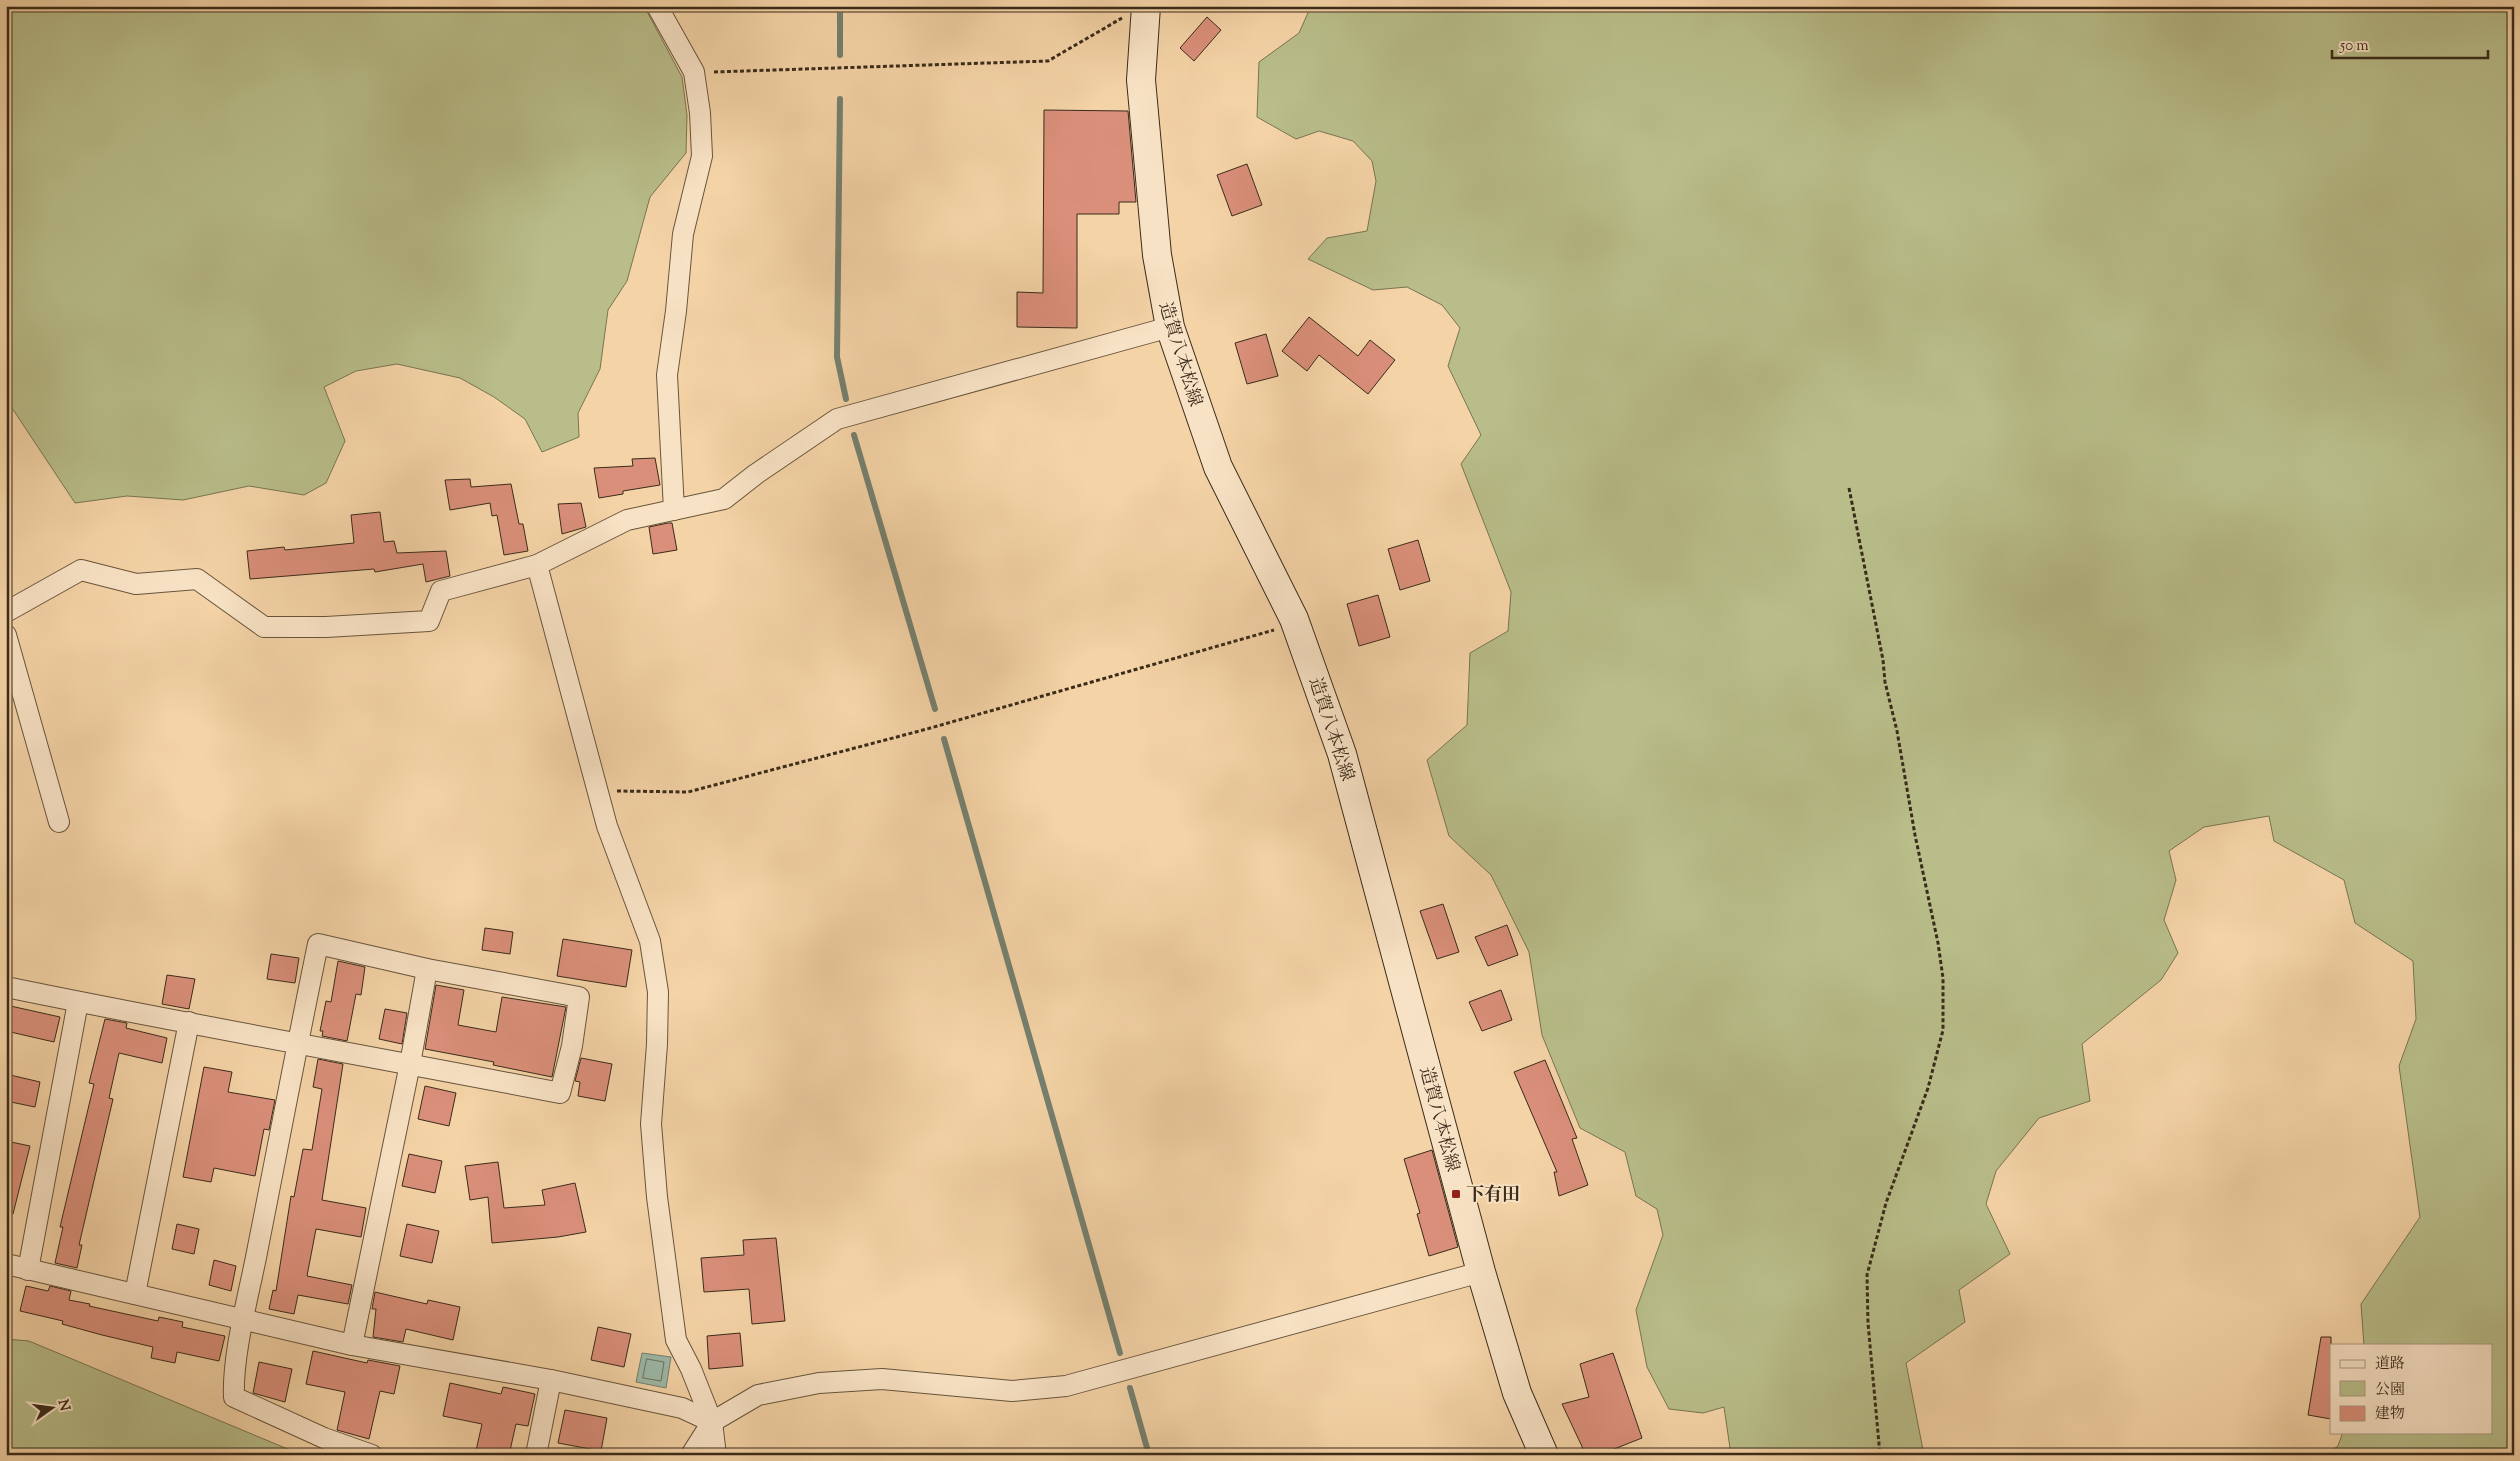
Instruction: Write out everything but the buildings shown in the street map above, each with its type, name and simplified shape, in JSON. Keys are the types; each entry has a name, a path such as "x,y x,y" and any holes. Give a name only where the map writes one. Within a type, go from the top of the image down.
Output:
{"main road":[{"name":"造賀八本松線","path":"1146,13 1141,80 1148,174 1157,255 1170,327 1218,467 1294,619 1342,754 1481,1272 1517,1393 1544,1455"}],"street":[{"path":"657,6 694,72 700,113 702,156 683,234 668,375 674,510"},
{"path":"6,612 81,570 136,584 197,579 264,627 326,627 429,621 441,591 537,565 627,520 724,499 756,474 837,419 1170,327"},
{"path":"537,565 607,826 650,941 658,992 657,1044 651,1124 657,1197 676,1340 691,1369 712,1422 716,1455"},
{"path":"6,635 58,822"},
{"path":"6,987 78,1002 298,1042 560,1093 572,1046 579,997 427,969 318,944 298,1042 244,1320 233,1380 234,1397 324,1438 372,1455"},
{"path":"352,1345 410,1064 427,969"},
{"path":"28,1270 78,1002"},
{"path":"135,1294 189,1022"},
{"path":"6,1264 352,1345 551,1380 682,1408 712,1422"},
{"path":"691,1455 712,1422 758,1395 819,1383 882,1379 1012,1391 1066,1386 1481,1272"},
{"path":"536,1455 551,1380"}],"path":[{"path":"694,72 1048,61 1125,17 1146,13"},
{"path":"1849,488 1938,943 1943,978 1943,1030 1928,1088 1886,1203 1867,1275 1868,1323 1880,1455"},
{"path":"599,791 688,792 927,729 1278,628 1294,619"}],"green space":[{"path":"6,6 644,6 682,77 687,115 686,153 650,197 627,281 608,310 600,369 578,413 579,437 542,452 525,419 494,397 460,378 397,364 356,371 324,387 345,441 326,483 304,495 249,486 183,500 127,496 75,503 6,399"},
{"path":"1311,6 2514,6 2514,1455 2326,1455 2338,1446 2342,1434 2492,1434 2492,1344 2364,1344 2361,1304 2420,1217 2399,1066 2416,1019 2413,961 2355,923 2344,880 2274,841 2269,816 2204,827 2169,851 2176,880 2164,920 2178,953 2161,980 2082,1044 2090,1101 2039,1118 1996,1171 1986,1204 2010,1254 1959,1290 1965,1322 1906,1363 1924,1455 1731,1455 1724,1407 1703,1413 1669,1409 1647,1367 1636,1310 1663,1235 1657,1209 1636,1196 1625,1152 1580,1128 1542,1035 1529,952 1491,875 1449,836 1427,760 1467,725 1470,653 1508,631 1511,592 1461,464 1481,435 1448,366 1460,328 1442,305 1407,287 1373,290 1308,259 1327,238 1367,231 1376,181 1372,161 1353,141 1319,131 1296,139 1257,117 1259,62 1299,33"},
{"path":"6,1339 29,1341 302,1455 6,1455"}],"water":[{"path":"642,1353 671,1357 666,1388 636,1382"}],"waterway":[{"path":"840,6 840,55"},
{"path":"840,99 837,357 846,399"},
{"path":"854,435 935,709"},
{"path":"944,739 1120,1353"},
{"path":"1130,1388 1149,1455"}],"place":[{"name":"下有田","path":"1456,1194"}]}
